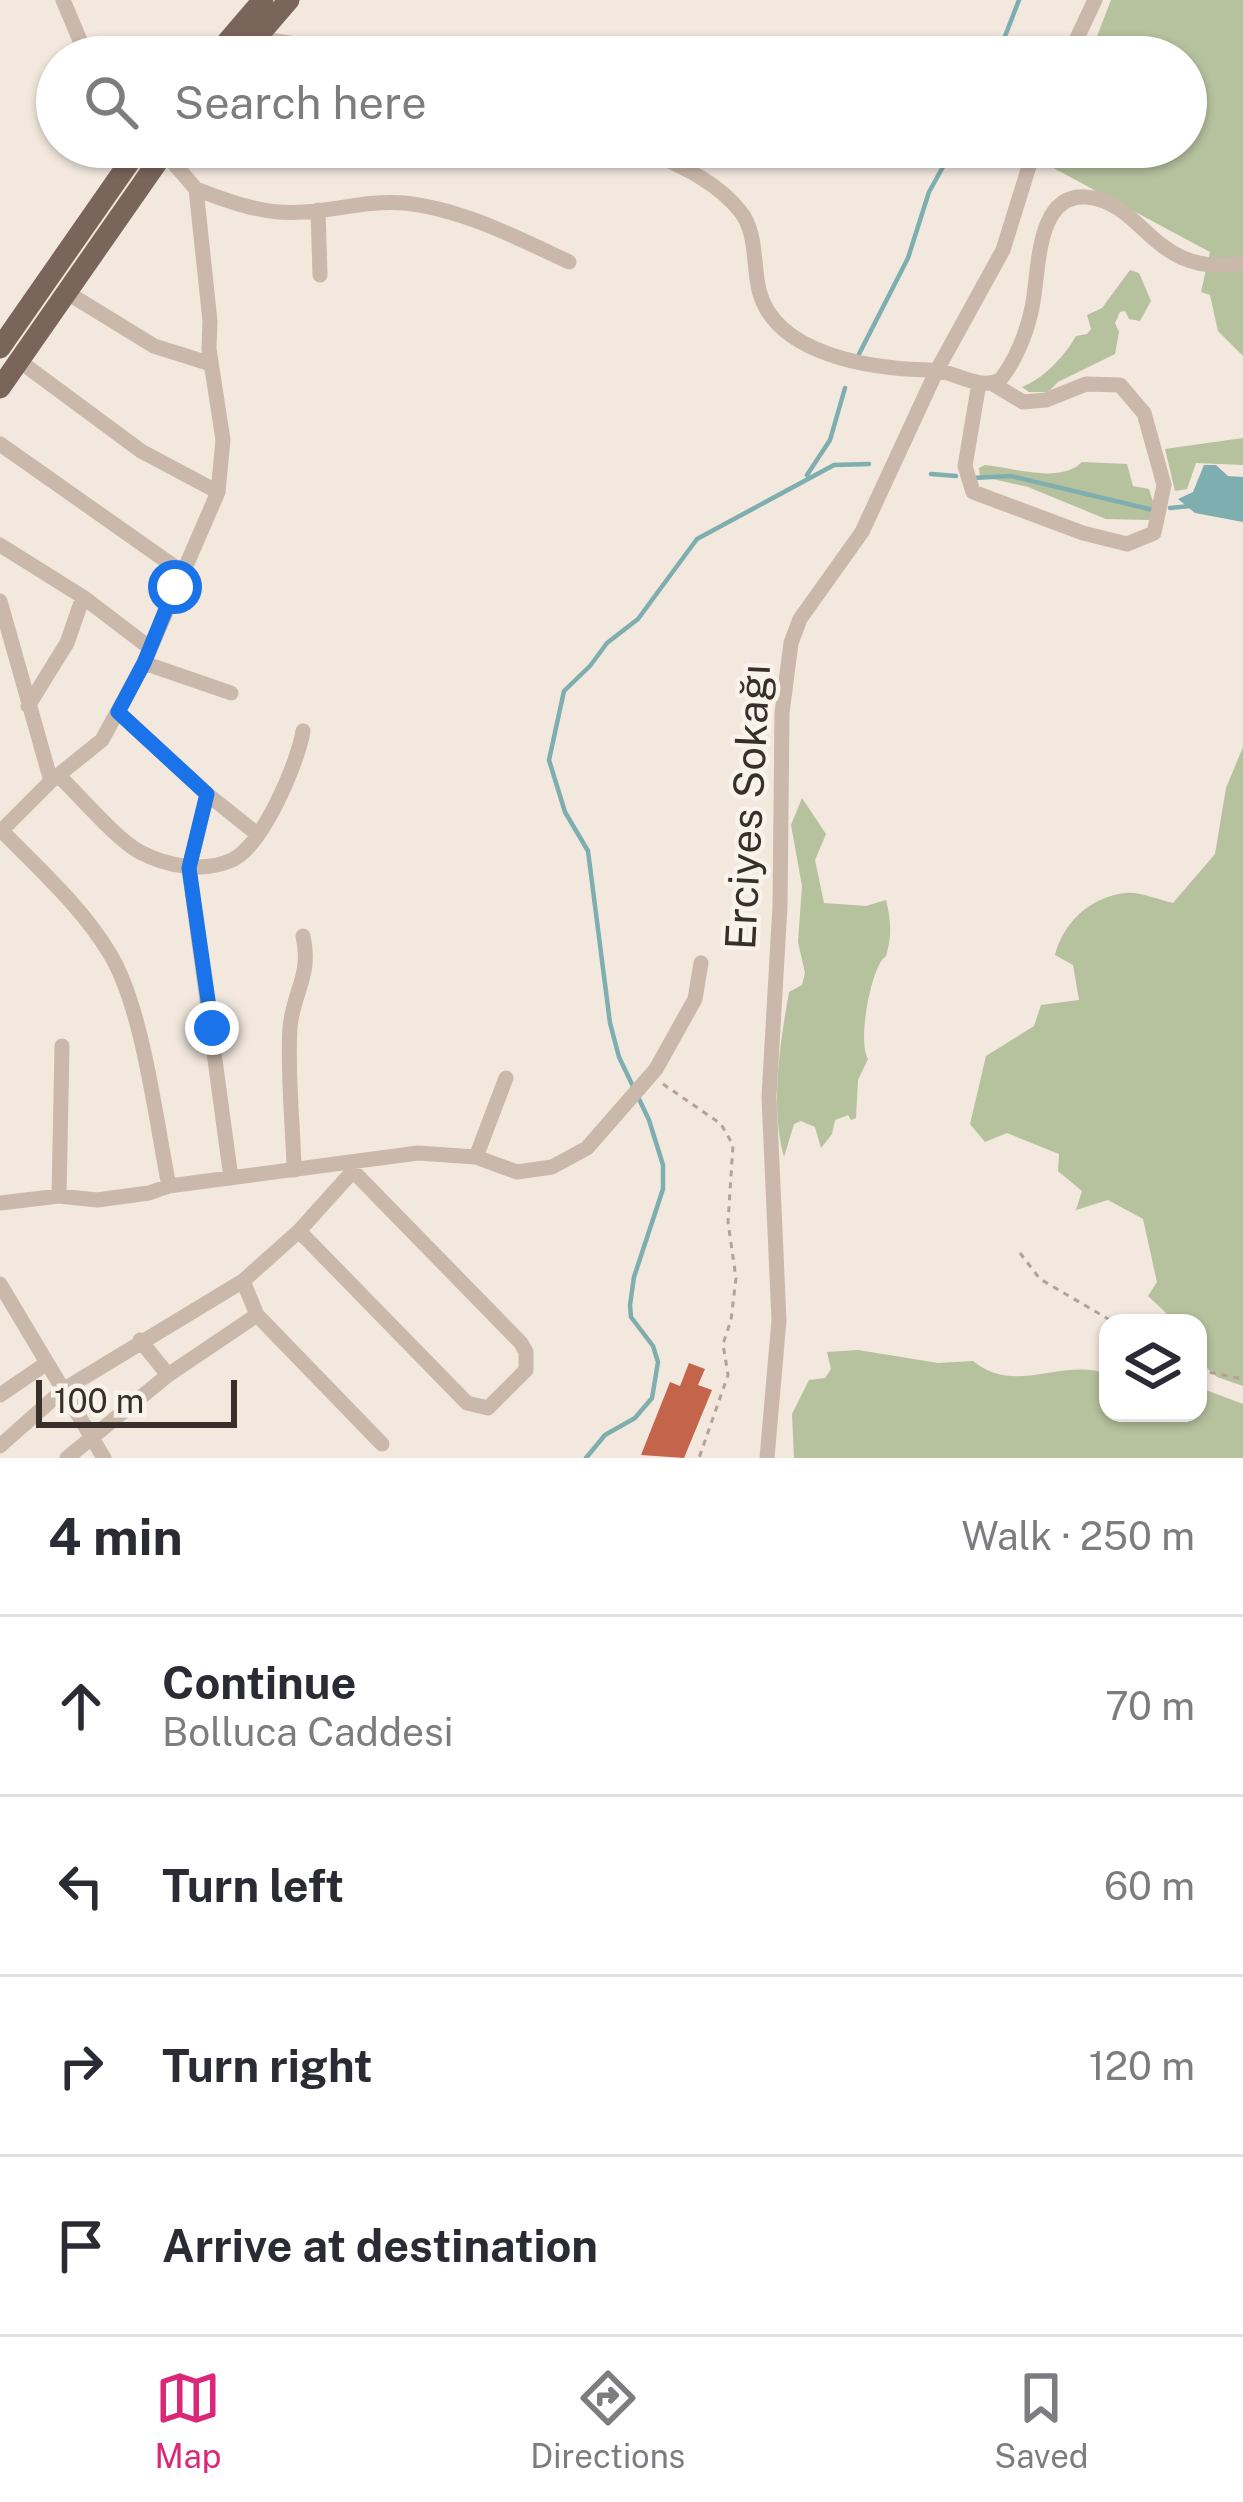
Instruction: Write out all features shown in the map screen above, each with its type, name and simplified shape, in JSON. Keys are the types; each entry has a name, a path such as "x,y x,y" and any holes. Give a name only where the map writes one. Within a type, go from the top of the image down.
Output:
{"main road":[{"path":"232,36 263,0"},
{"path":"257,36 289,0"},
{"path":"0,388 9,354 121,168"},
{"path":"9,354 66,292 153,168"}],"street":[{"path":"62,0 78,36"},
{"path":"1078,36 1095,0"},
{"path":"169,1186 123,980 79,912 1,831 54,778 102,740 147,655 218,492 224,440 196,189 180,168"},
{"path":"681,168 712,184 742,213 760,297 787,334 860,363 937,370 986,384 1023,402 1046,400 1086,384 1120,385 1144,413 1164,485 1154,533 1127,544 1083,533 973,492 965,466 986,384 1006,373 1031,314 1045,230 1051,216 1067,201 1078,197 1103,201 1159,245 1195,263 1243,263"},
{"name":"Erciyes Sokağı","path":"767,1458 778,1358 769,1096 780,906 785,669 800,619 862,532 937,370 1003,250 1028,168"},
{"path":"196,189 265,211 378,202 422,206 496,230 569,262"},
{"path":"318,210 320,275"},
{"path":"66,292 154,346 212,364"},
{"path":"9,354 141,451 218,492"},
{"path":"0,444 182,572"},
{"path":"0,545 82,597 147,655 231,693"},
{"path":"28,706 67,643 82,597"},
{"path":"0,602 28,706 54,778 138,851 189,868 234,860 257,834 300,749 303,731"},
{"path":"118,712 257,834"},
{"path":"207,794 189,868 231,1178"},
{"path":"294,1170 290,1025 306,975 303,936"},
{"path":"0,1203 59,1196 97,1200 169,1186 352,1167 418,1154 476,1157 517,1172 552,1167 587,1148 639,1091 695,999 701,963"},
{"path":"59,1196 62,1046"},
{"path":"476,1157 506,1078"},
{"path":"0,1446 63,1390 243,1281 298,1231 352,1167"},
{"path":"298,1231 467,1403 488,1408 526,1370 521,1343 352,1167"},
{"path":"243,1281 257,1316 382,1444"},
{"path":"0,1284 7,1312 46,1363 104,1458"},
{"path":"68,1458 168,1375 257,1316"},
{"path":"140,1340 168,1375"},
{"path":"0,1395 46,1363"}],"path":[{"path":"639,1091 668,1085 721,1124 733,1145 728,1222 736,1278 723,1344 728,1375 699,1458"},
{"path":"1020,1253 1040,1279 1100,1314"},
{"path":"1207,1372 1243,1378"}],"green space":[{"path":"1111,0 1243,0 1243,356 1218,331 1210,295 1201,292 1210,252 1053,168 1207,168 1207,36 1097,36"},
{"path":"1130,270 1139,273 1151,301 1140,321 1120,312 1115,323 1119,332 1115,354 1058,382 1048,392 1022,387 1053,366 1076,336 1087,334 1091,329 1087,315 1102,308"},
{"path":"1243,438 1243,465 1196,463 1187,489 1175,491 1165,449"},
{"path":"1082,462 1127,464 1133,486 1149,489 1155,508 1149,520 1106,519 1028,487 980,476 979,468 1049,473 1073,469"},
{"path":"1243,747 1243,1386 1207,1368 1207,1314 1166,1314 1148,1296 1157,1282 1143,1219 1108,1200 1076,1210 1082,1191 1058,1171 1059,1154 1007,1133 985,1142 970,1124 986,1056 1034,1026 1041,1005 1079,1000 1073,965 1055,955 1071,922 1100,900 1125,893 1173,903 1215,854 1226,788"},
{"path":"802,798 826,834 815,860 824,903 866,906 886,900 890,936 868,998 864,1039 868,1059 858,1080 856,1118 851,1120 848,1115 835,1120 821,1148 815,1127 801,1121 794,1124 784,1157 777,1096 780,1053 789,992 802,985 805,973 798,942 802,886 791,825"},
{"path":"858,1350 938,1363 973,1361 1005,1375 1099,1372 1099,1422 1207,1422 1207,1390 1243,1404 1243,1458 794,1458 792,1414 809,1380 825,1378 831,1369 827,1352"}],"water":[{"path":"1204,465 1243,477 1243,522 1195,513 1178,499 1193,492"}],"building":[{"path":"689,1363 705,1369 698,1385 712,1390 684,1458 641,1455 670,1382 680,1386"}],"waterway":[{"path":"1005,36 1019,0"},
{"path":"858,356 908,258 929,192 942,168"},
{"path":"807,475 830,440 845,388"},
{"path":"586,1458 605,1435 635,1418 652,1398 658,1362 653,1346 631,1317 630,1305 634,1277 663,1189 663,1165 649,1120 619,1057 610,1023 588,851 565,812 549,760 564,691 607,643 638,619 697,539 834,465 869,464"},
{"path":"931,474 956,476"},
{"path":"972,478 1011,476 1153,510"},
{"path":"1170,508 1190,506"}],"route":[{"path":"175,587 118,712 207,794 189,868 212,1028"}]}
